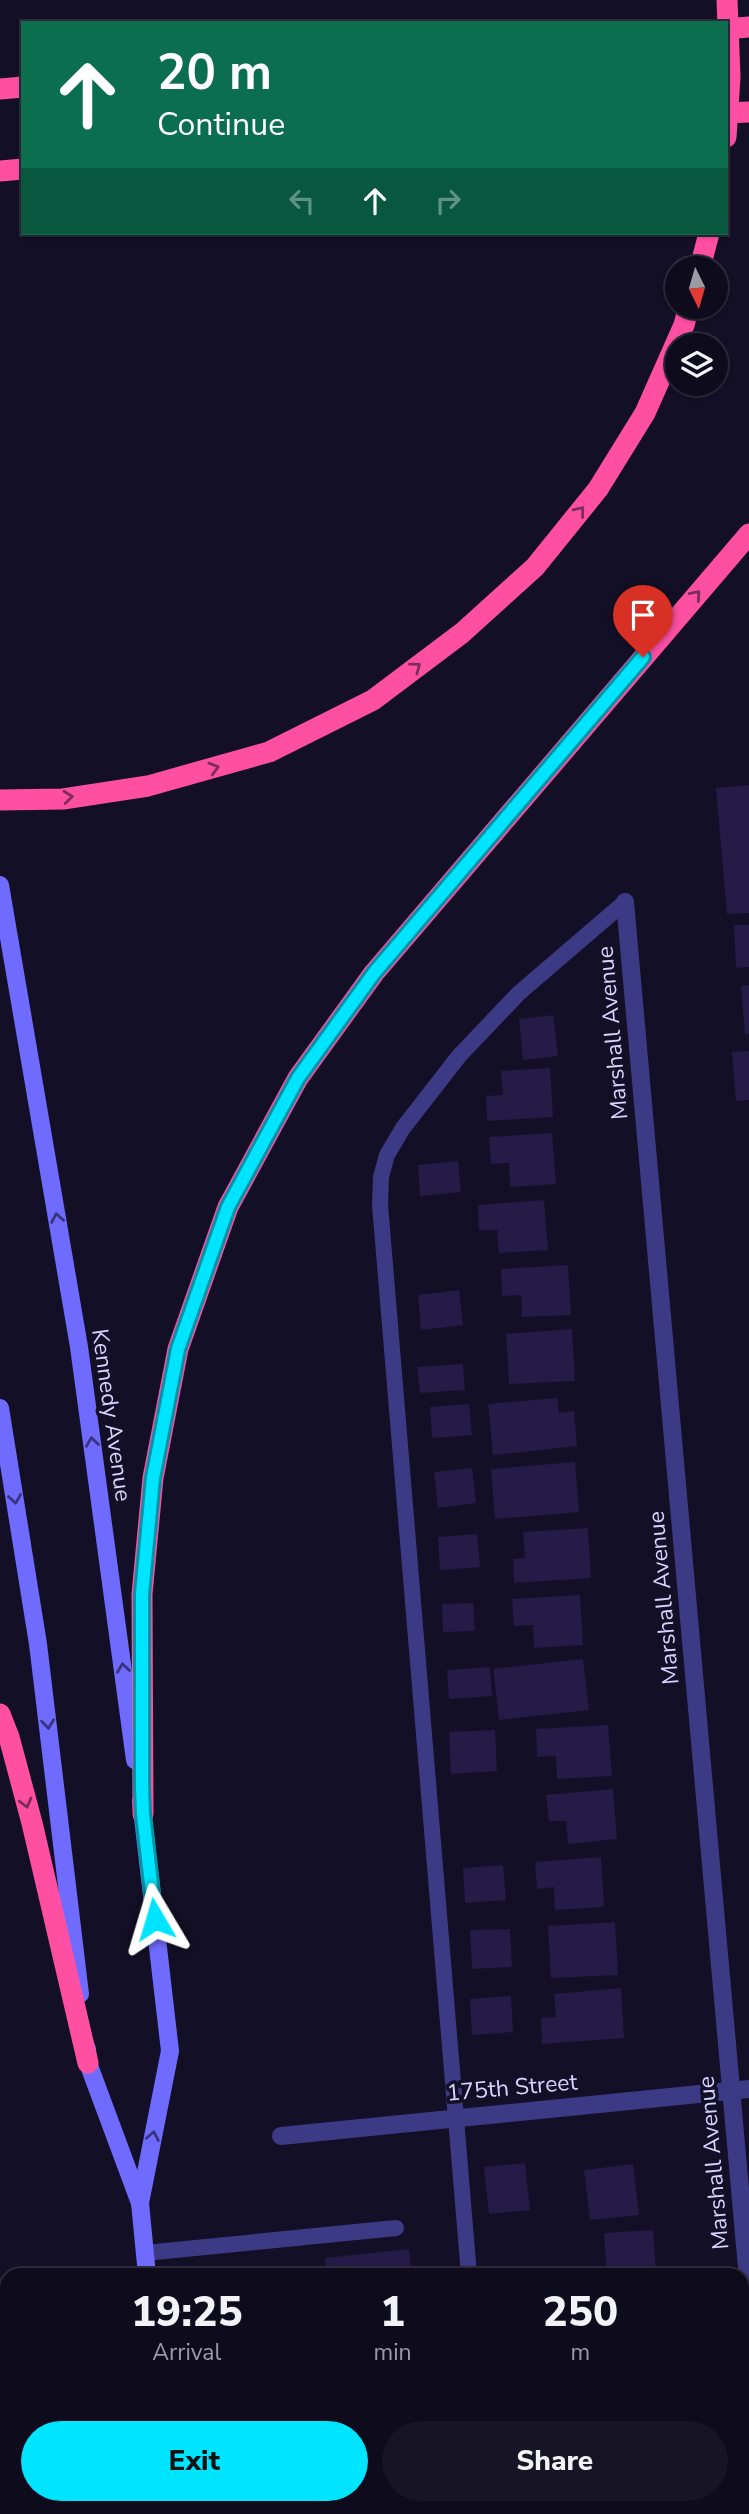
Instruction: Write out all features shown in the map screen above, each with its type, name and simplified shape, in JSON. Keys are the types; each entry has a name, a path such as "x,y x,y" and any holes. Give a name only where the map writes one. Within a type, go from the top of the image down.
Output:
{"highway":[{"path":"727,0 728,21"},
{"path":"728,26 728,107"},
{"path":"728,29 749,27"},
{"path":"0,89 21,87"},
{"path":"728,113 749,112"},
{"path":"0,171 21,169"},
{"path":"703,256 709,235"},
{"path":"0,800 63,799 148,786 269,752 373,700 463,633 535,567 598,489 645,413 686,319"},
{"path":"143,1814 142,1594 153,1478 178,1349 228,1207 298,1078 374,973 749,534"},
{"path":"0,1714 9,1737 32,1823 88,2063"}],"main road":[{"name":"Kennedy Avenue","path":"0,885 79,1347 143,1814 170,2051 140,2203"},
{"name":"Kennedy Avenue","path":"0,1408 38,1644 88,2063 140,2203 146,2268"}],"street":[{"name":"Marshall Avenue","path":"625,902 740,2090 748,2268"},
{"name":"175th Street","path":"281,2136 740,2090"}],"lane":[{"path":"468,2268 381,1219 381,1177 387,1155 403,1128 459,1056 519,993 625,902"},
{"path":"145,2253 396,2228"}],"building":[{"path":"749,785 749,913 727,914 716,788"},
{"path":"734,925 749,925 749,967 736,968"},
{"path":"749,985 749,1034 745,1035 741,986"},
{"path":"553,1015 558,1056 523,1060 519,1019"},
{"path":"749,1051 749,1100 736,1101 732,1052"},
{"path":"550,1068 553,1117 487,1121 486,1096 503,1095 501,1071"},
{"path":"552,1133 556,1184 510,1187 509,1163 491,1164 489,1137"},
{"path":"458,1161 461,1192 420,1196 418,1165"},
{"path":"544,1200 548,1250 499,1253 497,1230 479,1230 478,1205"},
{"path":"568,1265 571,1315 522,1317 521,1295 502,1296 501,1269"},
{"path":"459,1290 463,1325 421,1330 418,1295"},
{"path":"572,1329 575,1381 509,1384 506,1334"},
{"path":"463,1364 465,1390 420,1393 417,1367"},
{"path":"557,1398 559,1413 574,1411 577,1446 493,1455 488,1404"},
{"path":"469,1404 472,1435 432,1438 430,1407"},
{"path":"575,1462 579,1512 495,1519 491,1469"},
{"path":"472,1468 476,1503 438,1508 434,1472"},
{"path":"588,1528 591,1578 514,1583 513,1559 525,1558 523,1532"},
{"path":"477,1534 480,1567 440,1570 438,1537"},
{"path":"580,1595 583,1645 534,1648 533,1625 514,1626 512,1599"},
{"path":"473,1603 475,1631 443,1632 442,1604"},
{"path":"583,1659 589,1710 499,1720 493,1669"},
{"path":"490,1667 492,1696 449,1699 447,1670"},
{"path":"608,1725 612,1776 557,1779 556,1756 537,1757 536,1729"},
{"path":"495,1730 497,1771 451,1774 449,1732"},
{"path":"613,1789 617,1839 568,1844 566,1821 549,1821 546,1795"},
{"path":"601,1857 604,1907 555,1910 554,1887 537,1889 535,1862"},
{"path":"503,1865 506,1900 465,1903 463,1868"},
{"path":"615,1922 618,1975 551,1978 548,1926"},
{"path":"510,1929 512,1967 472,1969 470,1930"},
{"path":"621,1988 624,2038 542,2044 541,2018 556,2017 554,1994"},
{"path":"511,1996 513,2032 472,2035 470,1999"},
{"path":"525,2163 530,2210 489,2214 484,2167"},
{"path":"633,2164 639,2215 590,2220 584,2170"},
{"path":"653,2230 656,2268 606,2268 604,2233"},
{"path":"409,2249 411,2268 326,2268 325,2258"}],"route":[{"path":"155,1919 142,1786 142,1594 153,1478 178,1349 228,1207 298,1078 374,973 643,657"}]}
